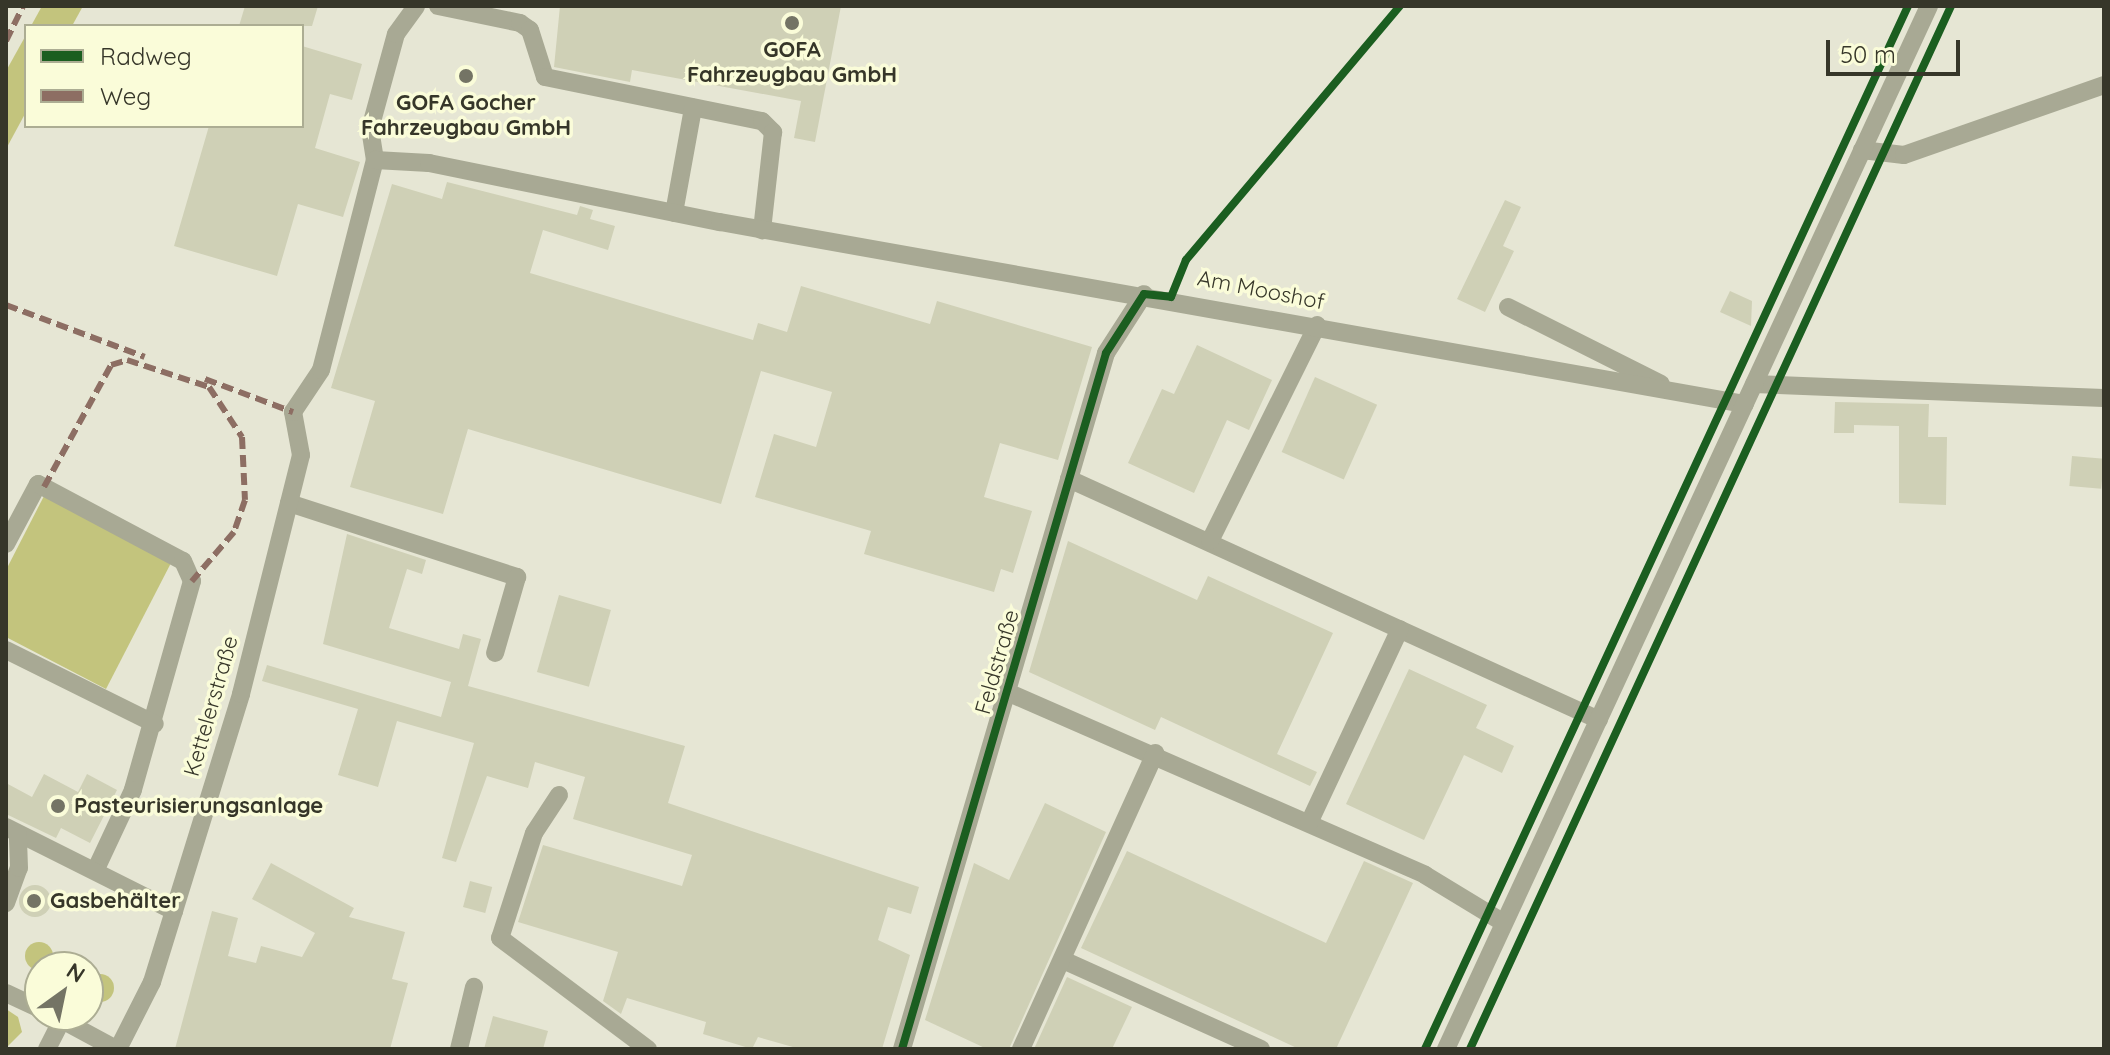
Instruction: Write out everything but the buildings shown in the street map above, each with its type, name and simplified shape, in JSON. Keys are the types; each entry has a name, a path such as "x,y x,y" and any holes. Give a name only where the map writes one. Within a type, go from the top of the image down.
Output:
{"street":[{"path":"375,160 370,129 396,34 416,6"},
{"path":"438,6 520,23 530,30 545,77 762,121 773,132 762,230"},
{"path":"1446,1049 1929,6"},
{"path":"1862,150 1904,155 2104,85"},
{"path":"674,213 693,108"},
{"name":"Am Mooshof","path":"375,160 429,163 762,230 1144,294 1745,404"},
{"name":"Kettelerstraße","path":"117,1049 152,982 174,911 301,455 293,412 321,370 375,160"},
{"name":"Feldstraße","path":"902,1049 1106,353 1144,294"},
{"path":"1508,307 1634,364 1667,388"},
{"path":"1210,541 1317,325"},
{"path":"1754,384 2104,398"},
{"path":"1069,479 1599,720"},
{"path":"6,544 13,512 38,484 183,561 192,581 155,724 96,869"},
{"path":"289,503 517,577 495,653"},
{"path":"1309,823 1400,629"},
{"path":"6,650 155,724"},
{"path":"1007,692 1155,753 1425,875 1504,923"},
{"path":"1021,1049 1155,753"},
{"path":"559,795 534,833 500,938 648,1049"},
{"path":"12,830 96,869 174,911"},
{"path":"6,903 19,868 12,830"},
{"path":"1063,960 1261,1049"},
{"path":"459,1049 474,987"},
{"path":"83,1031 117,1049"}],"shaded area":[{"path":"42,6 83,6 73,24 32,24"},
{"path":"24,39 24,116 6,149 6,71"},
{"path":"44,496 172,561 106,689 6,637 6,570"},
{"path":"34,943 49,946 52,951 26,951"},
{"path":"104,975 113,983 113,993 104,1001"},
{"path":"6,1009 18,1017 22,1032 6,1048"}],"marked path":[{"path":"6,41 23,6"},
{"path":"6,305 145,357"},
{"path":"44,487 111,365 127,360 209,387 242,437 245,500 234,532 192,581"},
{"path":"205,379 293,412"}],"cycle path":[{"path":"902,1049 1106,353 1144,294 1171,297 1186,260 1400,6"},
{"path":"1425,1049 1908,6"},
{"path":"1470,1049 1951,6"}],"place":[{"name":"GOFA Fahrzeugbau GmbH","path":"792,23"},
{"name":"GOFA Gocher Fahrzeugbau GmbH","path":"466,76"},
{"name":"Pasteurisierungsanlage","path":"58,806"},
{"name":"Gasbehälter","path":"34,901"}]}
